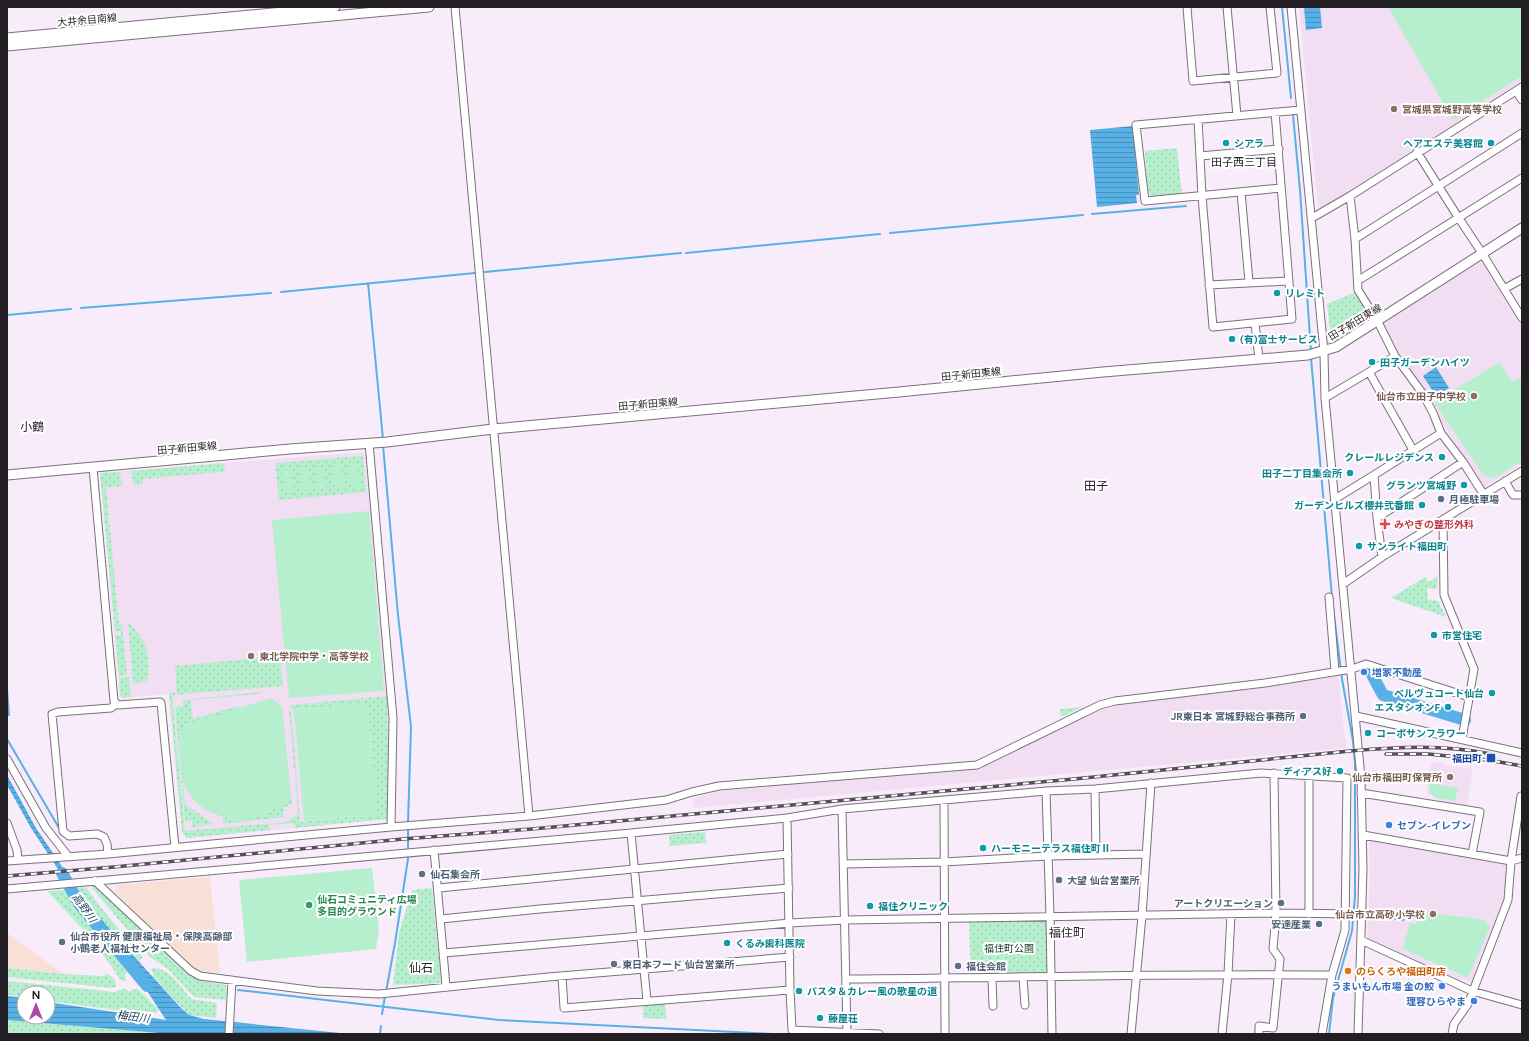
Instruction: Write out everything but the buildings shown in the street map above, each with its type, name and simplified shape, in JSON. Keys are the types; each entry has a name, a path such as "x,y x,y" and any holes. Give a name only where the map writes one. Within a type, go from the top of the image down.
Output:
{"street":[{"name":"大井余目南線","path":"7,38 335,7"},
{"path":"7,46 429,7"},
{"path":"455,7 529,816"},
{"path":"1187,7 1193,81 1277,73 1270,7"},
{"path":"1227,7 1236,116"},
{"path":"1291,7 1312,218 1316,353 1325,398 1343,584 1348,669 1356,716 1362,793 1363,836 1358,1034"},
{"path":"1312,218 1350,196 1417,152 1519,89 1522,100"},
{"path":"1281,188 1145,202 1136,125 1301,110"},
{"path":"1198,119 1202,196 1213,327 1292,319 1275,112"},
{"path":"1355,239 1522,133"},
{"path":"1200,156 1279,149"},
{"path":"1417,152 1522,318"},
{"path":"1358,280 1522,178"},
{"path":"1241,192 1250,282"},
{"path":"1350,196 1355,239 1358,290 1378,322 1395,356 1422,394 1433,413 1441,433 1463,462 1484,494"},
{"name":"田子新田東線","path":"7,475 290,449 378,443 493,429 1316,353 1336,348 1522,228"},
{"path":"1504,289 1522,279"},
{"path":"1209,285 1288,281"},
{"path":"1255,323 1258,358"},
{"path":"1325,398 1395,356"},
{"path":"1369,372 1413,450"},
{"path":"1335,499 1441,433"},
{"path":"378,443 393,718 391,827"},
{"path":"1377,518 1463,462"},
{"path":"93,468 114,701 116,704"},
{"path":"1343,584 1522,471"},
{"path":"1374,475 1382,558"},
{"path":"1505,481 1513,495 1522,495"},
{"path":"1443,520 1444,595 1474,669 1462,739"},
{"path":"1330,597 1336,671"},
{"path":"7,861 108,854 410,825 529,816 666,800 718,786 977,765 1100,705 1115,701 1160,694 1265,683 1348,669 1366,664 1469,697"},
{"path":"108,854 107,844 104,837 96,834 69,836 63,831 52,714 58,712 111,708 116,704 162,703 175,847"},
{"path":"1356,716 1522,753"},
{"path":"7,759 46,828 65,856"},
{"path":"7,889 631,833 787,818 842,809 1046,791 1095,789 1261,773 1347,778 1347,914 1345,930 1332,975 1322,1034"},
{"path":"1259,1034 1260,1026 1272,1028 1280,959 1272,949 1276,914 1274,773"},
{"path":"1309,775 1309,914"},
{"path":"1131,1034 1142,916 1151,783"},
{"path":"1095,789 1096,855"},
{"path":"1046,791 1052,1034"},
{"path":"1362,793 1480,812 1472,854"},
{"path":"1452,1034 1454,1024 1468,1004 1508,900 1511,861 1522,794"},
{"path":"944,801 945,1034"},
{"path":"842,809 847,1033"},
{"path":"787,818 792,1030 879,1034"},
{"path":"7,823 17,850 18,860"},
{"path":"631,833 647,1001"},
{"path":"1363,836 1511,861 1522,858"},
{"path":"434,850 439,888 446,986"},
{"path":"439,888 788,854"},
{"path":"844,864 944,862 1048,856 1146,854"},
{"path":"95,882 191,971 200,976 317,991 379,994 446,986 790,957"},
{"path":"441,920 789,888"},
{"path":"1222,1034 1228,974 1231,914"},
{"path":"444,953 641,935 845,920 1050,916 1360,914"},
{"path":"1361,940 1472,991 1522,1005"},
{"path":"846,979 1023,978 1137,974 1332,975"},
{"path":"562,976 564,1008 790,990"},
{"path":"992,978 993,1006"},
{"path":"1023,978 1025,1005"},
{"path":"229,1034 232,980"}],"shaded area":[{"name":"宮城県宮城野高等学校","path":"1299,7 1522,7 1522,82 1324,208 1318,207"},
{"name":"仙台市立田子中学校","path":"1478,262 1483,264 1522,328 1522,464 1483,488 1382,327 1384,322"},
{"name":"東北学院中学・高等学校","path":"364,452 364,454 368,454 386,684 388,744 387,819 187,838 182,832 169,694 123,698 120,696 100,473"},
{"path":"1338,676 1346,748 694,808 693,798 720,791 979,767 1054,731 1118,703 1267,687"},
{"name":"仙台市福田町保育所","path":"1436,761 1451,766 1473,769 1467,806 1440,802 1440,799 1435,799 1435,796 1427,794 1431,762 1435,763"},
{"name":"仙台市立高砂小学校","path":"1371,840 1509,864 1505,895 1472,983 1461,978 1456,982 1367,938 1370,879 1369,842"},
{"path":"210,877 220,973 201,971 190,966 115,892 116,885"},
{"path":"7,933 63,974 7,968"}],"green space":[{"path":"1388,7 1522,7 1522,76 1453,120"},
{"path":"1177,148 1182,194 1153,197 1148,192 1145,151"},
{"path":"1356,292 1367,317 1331,337 1327,304"},
{"path":"1500,362 1512,382 1522,377 1522,461 1495,478 1484,476 1435,404 1436,401"},
{"path":"363,456 366,492 279,500 275,463"},
{"path":"224,463 225,472 142,479 143,484 134,485 131,471"},
{"path":"357,463 359,486 350,486 348,464"},
{"path":"341,464 343,487 334,488 331,465"},
{"path":"324,466 326,489 317,490 315,467"},
{"path":"308,467 311,490 301,491 299,468"},
{"path":"292,469 294,492 284,493 282,470"},
{"path":"120,472 122,486 106,487 119,625 122,625 127,675 119,676 115,635 121,635 121,631 115,631 100,473"},
{"path":"369,511 384,691 289,698 272,520"},
{"path":"1438,576 1437,589 1427,588 1428,600 1438,601 1446,617 1391,598 1425,577 1429,582"},
{"path":"128,622 139,635 146,648 149,664 147,681 135,683 133,681"},
{"path":"280,656 283,686 172,695 185,831 286,822 298,813 296,770 300,822 377,814 368,704 294,710 293,708 289,709 292,705 387,696 387,819 295,828 294,823 269,825 270,830 187,838 182,832 169,693 177,692 175,666"},
{"path":"129,677 131,697 123,698 120,696 119,678"},
{"path":"260,692 260,694 190,700 193,719 238,706 239,709 184,726 179,743 185,804 213,824 192,827 192,821 185,821 175,707 183,706 183,700"},
{"path":"271,698 282,706 291,795 282,803 264,814 243,819 221,816 206,810 192,798 183,781 180,764 179,743 184,726"},
{"path":"368,704 377,814 304,821 294,710"},
{"path":"1083,707 1061,717 1060,709"},
{"path":"289,710 291,710 296,769 294,769"},
{"path":"1430,783 1458,788 1455,801 1436,798 1429,793"},
{"path":"291,795 292,804 283,808 284,817 223,824 223,817 233,819 251,818 268,812 284,802"},
{"path":"705,832 706,843 670,846 669,835"},
{"name":"仙石コミュニティ広場 多目的グラウンド","path":"372,868 379,930 376,949 247,962 239,880"},
{"path":"92,886 96,886 186,972 202,981 226,985 226,1000 195,997 192,995 168,969 150,957 92,888"},
{"path":"86,887 102,909 143,957 139,961 113,933 77,888"},
{"path":"432,888 441,983 393,985 399,933 412,890"},
{"path":"70,890 78,905 130,970 125,974 126,981 119,979 115,971 87,934 47,891"},
{"path":"1418,911 1485,920 1490,927 1468,978 1403,949 1410,923 1416,924"},
{"name":"福住町公園","path":"1047,919 1048,975 971,977 969,921"},
{"path":"7,968 63,974 104,976 107,973 115,981 116,987 111,988 7,977"},
{"path":"153,968 165,971 175,979 191,999 217,1003 216,1018 189,1015 153,976 154,975 151,970"},
{"path":"7,981 46,985 16,985 16,996 7,995"},
{"path":"56,986 115,992 124,988 129,992 137,988 159,1010 156,1013 144,1011 140,1013 56,1002"},
{"path":"665,1002 666,1019 643,1018 643,1003"},
{"path":"7,1020 16,1021 16,1025 56,1024 172,1034 7,1034"}],"water":[{"path":"1304,7 1320,7 1322,28 1306,30"},
{"path":"1133,126 1139,195 1136,195 1137,203 1097,207 1090,130"},
{"path":"1436,367 1449,388 1436,396 1423,376"},
{"name":"梅田川","path":"7,775 36,828 80,893 113,933 189,1015 204,1019 350,1034 171,1034 56,1024 56,1003 166,1020 125,957 83,907 31,828 7,785"},
{"path":"1382,908 1406,912 1404,921 1381,917"},
{"path":"7,996 16,997 16,1021 7,1020"}],"waterway":[{"path":"1282,7 1291,98"},
{"path":"1293,115 1300,190 1311,352"},
{"path":"1092,214 1186,206"},
{"path":"890,233 1083,215"},
{"path":"686,253 880,234"},
{"path":"485,272 681,253"},
{"path":"281,292 475,273"},
{"path":"368,283 383,439"},
{"path":"81,308 271,293"},
{"path":"7,315 71,309"},
{"path":"1311,358 1332,597"},
{"path":"383,445 398,615 411,727 408,823"},
{"path":"1329,1034 1333,998 1352,931 1355,896 1355,763 1333,607"},
{"path":"1369,669 1383,695 1465,720"},
{"path":"7,689 9,715 7,715"},
{"path":"7,739 59,828"},
{"path":"386,992 408,859 408,828"},
{"name":"高野川","path":"62,873 80,905 147,986"},
{"path":"238,990 499,1020 773,1034"},
{"path":"382,1014 385,996"},
{"path":"380,1034 381,1026"}],"railway":[{"path":"7,876 1074,779 1386,748 1438,748 1491,754"},
{"path":"1386,754 1428,754 1488,760"},
{"path":"1494,761 1522,766"}],"place":[{"name":"宮城県宮城野高等学校","path":"1394,109"},
{"name":"シアラ","path":"1226,143"},
{"name":"ヘアエステ美容館","path":"1491,143"},
{"name":"リレミト","path":"1277,293"},
{"name":"(有)富士サービス","path":"1232,339"},
{"name":"田子ガーデンハイツ","path":"1372,362"},
{"name":"仙台市立田子中学校","path":"1474,396"},
{"name":"クレールレジデンス","path":"1442,457"},
{"name":"田子二丁目集会所","path":"1350,473"},
{"name":"グランツ宮城野","path":"1464,485"},
{"name":"月極駐車場","path":"1441,499"},
{"name":"ガーデンヒルズ櫻井弐番館","path":"1422,505"},
{"name":"みやぎの整形外科","path":"1385,524"},
{"name":"サンライト福田町","path":"1359,546"},
{"name":"市営住宅","path":"1434,635"},
{"name":"東北学院中学・高等学校","path":"251,656"},
{"name":"増家不動産","path":"1364,672"},
{"name":"ベルヴュコート仙台","path":"1492,693"},
{"name":"エスタシオンF","path":"1448,707"},
{"name":"JR東日本 宮城野総合事務所","path":"1303,716"},
{"name":"コーポサンフラワー","path":"1368,733"},
{"name":"福田町","path":"1491,758"},
{"name":"ディアス好","path":"1340,771"},
{"name":"仙台市福田町保育所","path":"1450,777"},
{"name":"セブン-イレブン","path":"1389,825"},
{"name":"ハーモニーテラス福住町Ⅱ","path":"983,848"},
{"name":"仙石集会所","path":"422,874"},
{"name":"大望 仙台営業所","path":"1059,880"},
{"name":"アートクリエーション","path":"1281,903"},
{"name":"仙石コミュニティ広場 多目的グラウンド","path":"309,905"},
{"name":"福住クリニック","path":"870,906"},
{"name":"仙台市立高砂小学校","path":"1433,914"},
{"name":"安達産業","path":"1319,924"},
{"name":"仙台市役所 健康福祉局・保険高齢部 小鶴老人福祉センター","path":"62,942"},
{"name":"くるみ歯科医院","path":"727,943"},
{"name":"東日本フード 仙台営業所","path":"614,964"},
{"name":"福住会館","path":"958,966"},
{"name":"のらくろや福田町店","path":"1348,971"},
{"name":"うまいもん市場 金の鮫","path":"1442,986"},
{"name":"パスタ＆カレー風の歌星の道","path":"799,991"},
{"name":"理容ひらやま","path":"1474,1001"},
{"name":"藤屋荘","path":"820,1018"}],"district":[{"name":"田子西三丁目","path":"1244,162"},
{"name":"小鶴","path":"32,427"},
{"name":"田子","path":"1096,486"},
{"name":"福住町","path":"1067,933"},
{"name":"仙石","path":"421,968"}]}
